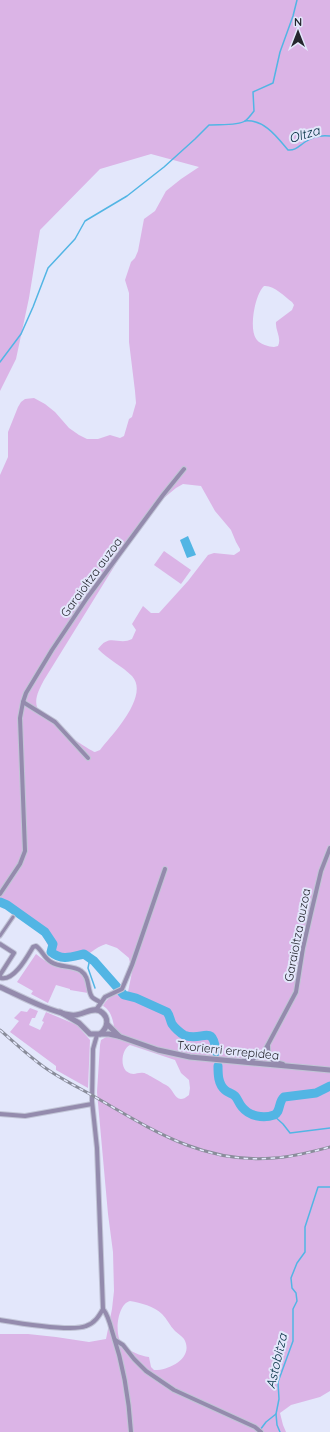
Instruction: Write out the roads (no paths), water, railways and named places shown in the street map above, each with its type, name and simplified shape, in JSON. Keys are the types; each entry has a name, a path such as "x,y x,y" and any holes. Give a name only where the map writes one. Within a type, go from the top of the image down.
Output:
{"street":[{"name":"Garaioltza auzoa","path":"0,894 20,864 25,851 20,718 26,693 52,650 88,598 163,495 184,469"},
{"path":"23,702 55,722 88,758"},
{"name":"Garaioltza auzoa","path":"265,1054 296,992 303,948 311,913 321,871 330,848"},
{"path":"0,987 70,1015 78,1016 96,1010 100,1002 109,994 122,989 132,965 165,869"},
{"path":"0,936 13,917"},
{"path":"0,944 14,953 0,976 1,978 5,979 11,976 36,946 50,962 62,967 73,968 81,971 86,977 92,997 100,1002"},
{"name":"Txorierri errepidea","path":"96,1010 103,1013 107,1024 119,1036 146,1047 172,1054 233,1062 330,1070"},
{"path":"0,1320 38,1326 85,1327 93,1323 100,1315 103,1308 96,1148 92,1104 93,1049 90,1034 60,1012"},
{"path":"82,1027 82,1019 87,1012"},
{"path":"93,1049 99,1034 106,1028 107,1024"},
{"name":"Txorierri errepidea","path":"90,1034 109,1034 126,1039"},
{"path":"233,1062 255,1058 265,1054"},
{"path":"263,1064 267,1060 265,1054"},
{"path":"265,1054 274,1061 290,1067"},
{"path":"0,1114 25,1116 92,1104"},
{"path":"103,1308 107,1313 115,1340 128,1394 131,1432"},
{"path":"115,1340 123,1345 134,1360 146,1371 174,1390 255,1427 261,1432"}],"water":[{"path":"188,536 196,555 187,558 180,540"}],"waterway":[{"path":"0,362 21,334 48,268 75,239 85,221 127,196 164,167 209,125 238,124 245,121 251,115 254,111 253,92 273,83 280,52 297,0"},
{"name":"Oltza","path":"245,121 258,123 270,130 288,150 295,149 308,140 320,136 330,136"},
{"path":"0,902 7,905 45,932 53,944 51,952 55,955 59,957 71,957 84,954 94,961 124,995 136,998 167,1012 172,1024 184,1035 190,1037 209,1036 215,1043 216,1052"},
{"path":"90,958 88,968 95,988"},
{"path":"218,1066 219,1079 223,1088 233,1094 248,1113 261,1117 276,1114 284,1097 316,1093 330,1086"},
{"name":"Astobitza","path":"273,1115 290,1133 330,1128"},
{"name":"Astobitza","path":"260,1430 266,1422 276,1414 279,1399 278,1382 293,1341 293,1309 297,1301 296,1293 292,1288 291,1278 297,1263 305,1252 305,1227 318,1187 330,1187"},
{"path":"276,1414 277,1425 280,1432"}],"railway":[{"path":"0,1030 32,1058 58,1076 163,1135 184,1144 205,1151 250,1159 288,1157 330,1147"}]}
